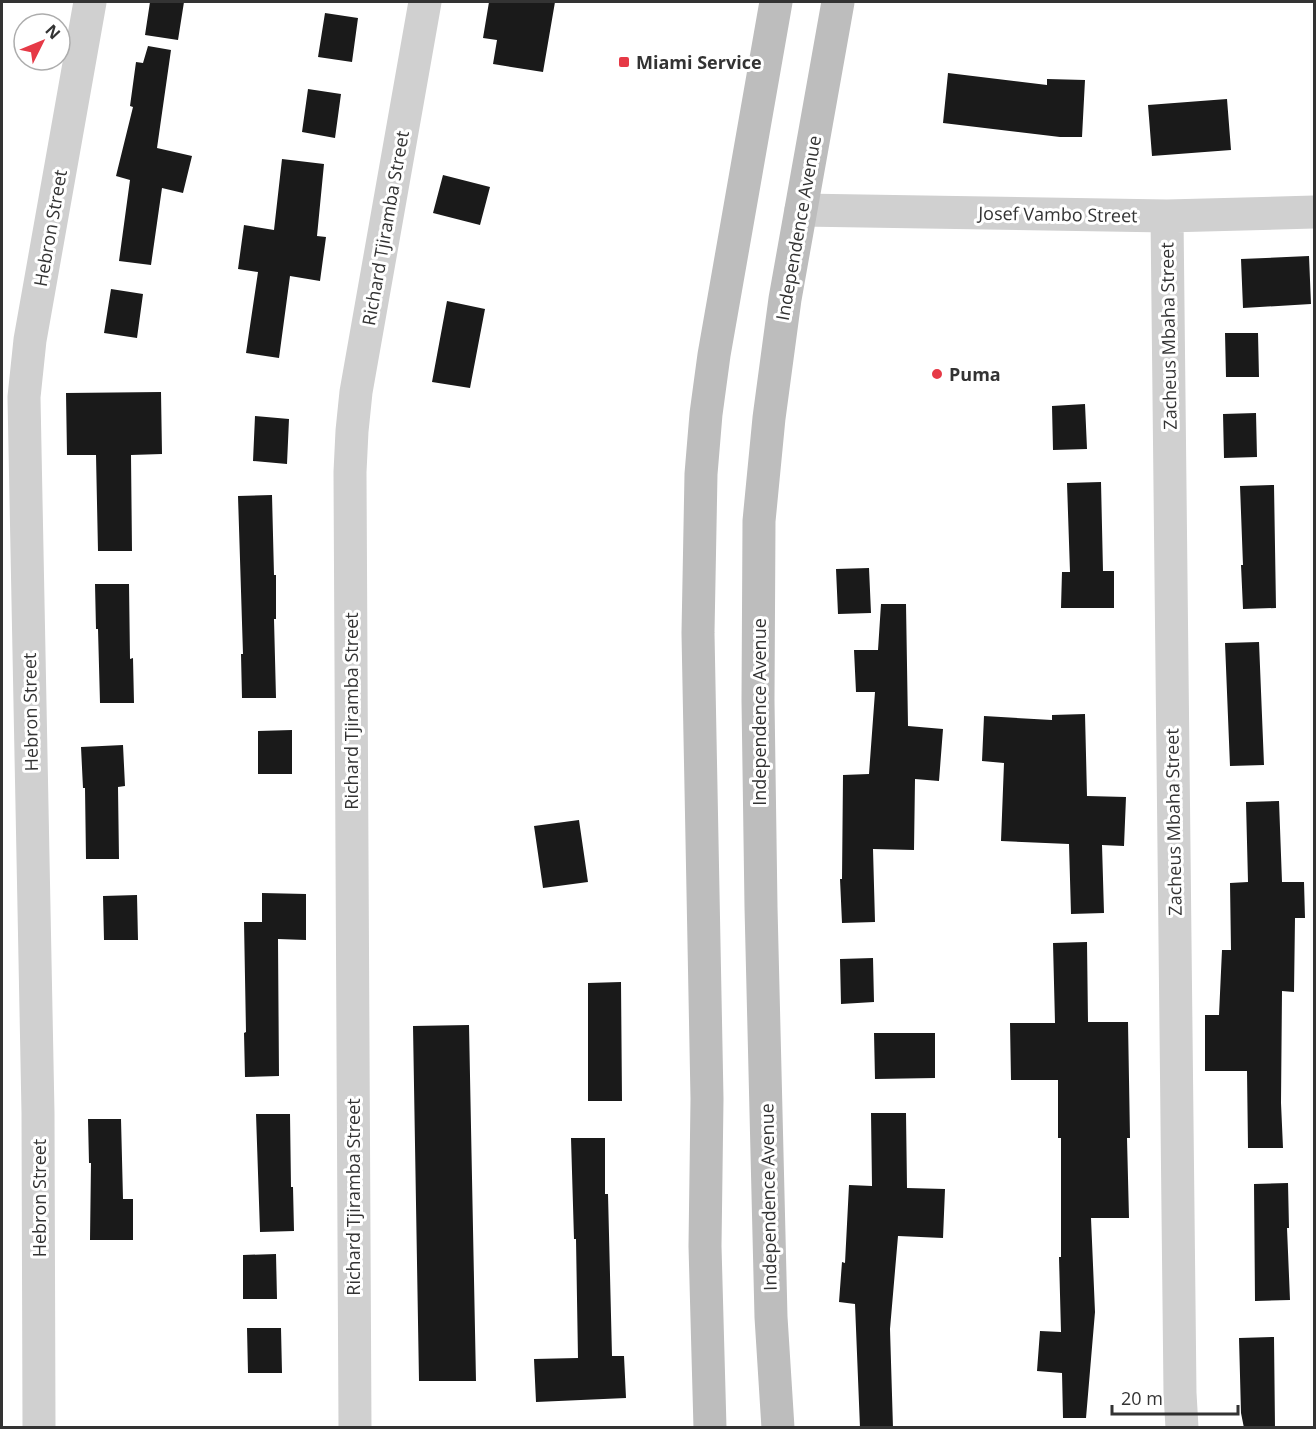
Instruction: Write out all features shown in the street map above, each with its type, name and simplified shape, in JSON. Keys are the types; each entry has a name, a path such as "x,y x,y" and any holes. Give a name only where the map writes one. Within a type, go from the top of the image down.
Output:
{"main road":[{"path":"710,1428 705,1246 707,1088 698,633 700,474 714,355 776,2"},
{"name":"Independence Avenue","path":"778,1428 771,1317 761,907 758,700 759,520 769,418 785,299 838,2"}],"street":[{"name":"Hebron Street","path":"39,1428 38,1113 24,397 30,340 90,2"},
{"name":"Richard Tjiramba Street","path":"355,1428 350,484 352,431 356,392 425,2"},
{"name":"Josef Vambo Street","path":"801,210 1167,216 1314,212"},
{"name":"Zacheus Mbaha Street","path":"1167,216 1182,1428"}],"building":[{"path":"150,2 184,2 178,40 145,35"},
{"path":"489,2 555,2 543,72 493,64 497,40 483,38"},
{"path":"325,13 358,18 352,62 318,57"},
{"path":"148,46 171,50 157,148 192,156 183,193 162,188 151,265 119,261 130,180 116,176 133,107 130,106 136,62 143,63"},
{"path":"948,73 1047,85 1047,79 1085,80 1082,137 1060,137 943,123"},
{"path":"308,89 341,94 335,138 302,132"},
{"path":"1227,99 1231,150 1152,156 1148,105"},
{"path":"282,159 324,164 317,236 326,237 320,281 290,276 279,358 246,353 258,272 238,269 244,225 274,230"},
{"path":"443,175 490,187 480,225 433,213"},
{"path":"1309,256 1311,304 1243,308 1241,259"},
{"path":"111,289 143,294 137,338 104,333"},
{"path":"447,301 485,309 470,388 432,382"},
{"path":"1225,333 1258,333 1259,377 1226,377"},
{"path":"161,392 162,454 131,455 132,551 98,551 96,455 67,455 66,393"},
{"path":"1085,404 1087,449 1053,450 1052,406"},
{"path":"1256,413 1257,457 1224,458 1223,414"},
{"path":"255,416 289,419 287,464 253,461"},
{"path":"1101,482 1103,571 1114,571 1114,608 1061,608 1062,572 1070,572 1067,483"},
{"path":"1274,485 1276,608 1243,609 1240,486"},
{"path":"272,495 274,575 276,575 276,619 274,619 276,698 242,698 241,654 243,654 238,496"},
{"path":"869,568 871,613 838,614 836,569"},
{"path":"95,584 129,584 130,659 133,658 134,703 100,703"},
{"path":"881,604 906,604 908,726 943,729 939,781 915,779 914,850 873,849 875,922 842,923 840,879 842,879 843,775 869,774 875,692 856,692 854,650 878,650"},
{"path":"1259,642 1264,765 1230,766 1225,643"},
{"path":"1085,714 1087,796 1126,797 1124,846 1102,845 1104,913 1071,914 1069,844 1001,841 1004,763 982,761 984,716 1052,720 1052,715"},
{"path":"292,730 292,774 258,774 258,731"},
{"path":"123,745 125,786 118,787 119,859 86,859 85,788 83,788 81,747"},
{"path":"1279,801 1282,882 1304,882 1305,918 1295,918 1294,992 1282,991 1283,1148 1248,1148 1247,1071 1205,1071 1205,1015 1219,1015 1222,950 1231,950 1230,883 1248,882 1246,802"},
{"path":"579,820 588,882 543,888 534,826"},
{"path":"262,893 306,894 306,940 278,939 279,1076 245,1077 244,922 262,922"},
{"path":"137,895 138,940 104,940 103,896"},
{"path":"1087,942 1088,1022 1128,1022 1129,1218 1091,1218 1095,1312 1086,1418 1063,1418 1062,1373 1037,1371 1040,1331 1061,1332 1059,1257 1061,1257 1061,1138 1058,1138 1058,1080 1011,1080 1010,1023 1055,1023 1053,943"},
{"path":"873,958 874,1002 841,1004 840,959"},
{"path":"621,982 622,1101 588,1101 588,983"},
{"path":"469,1025 476,1381 419,1381 413,1026"},
{"path":"874,1033 935,1033 935,1078 875,1079"},
{"path":"871,1113 906,1113 907,1188 945,1189 943,1238 898,1236 890,1329 893,1428 860,1428 855,1304 839,1302 842,1262 845,1263 849,1185 872,1186"},
{"path":"256,1114 290,1114 294,1231 260,1232"},
{"path":"88,1119 121,1119 123,1199 133,1199 133,1240 90,1240 91,1163 89,1163"},
{"path":"571,1138 605,1138 612,1356 624,1356 626,1398 536,1402 534,1359 578,1358"},
{"path":"1288,1183 1290,1300 1255,1301 1254,1184"},
{"path":"276,1254 277,1299 243,1299 243,1255"},
{"path":"247,1328 281,1328 282,1373 248,1373"},
{"path":"1274,1337 1275,1428 1244,1428 1241,1413 1239,1338"}],"place":[{"name":"Miami Service","path":"624,62"},
{"name":"Puma","path":"937,374"}]}
